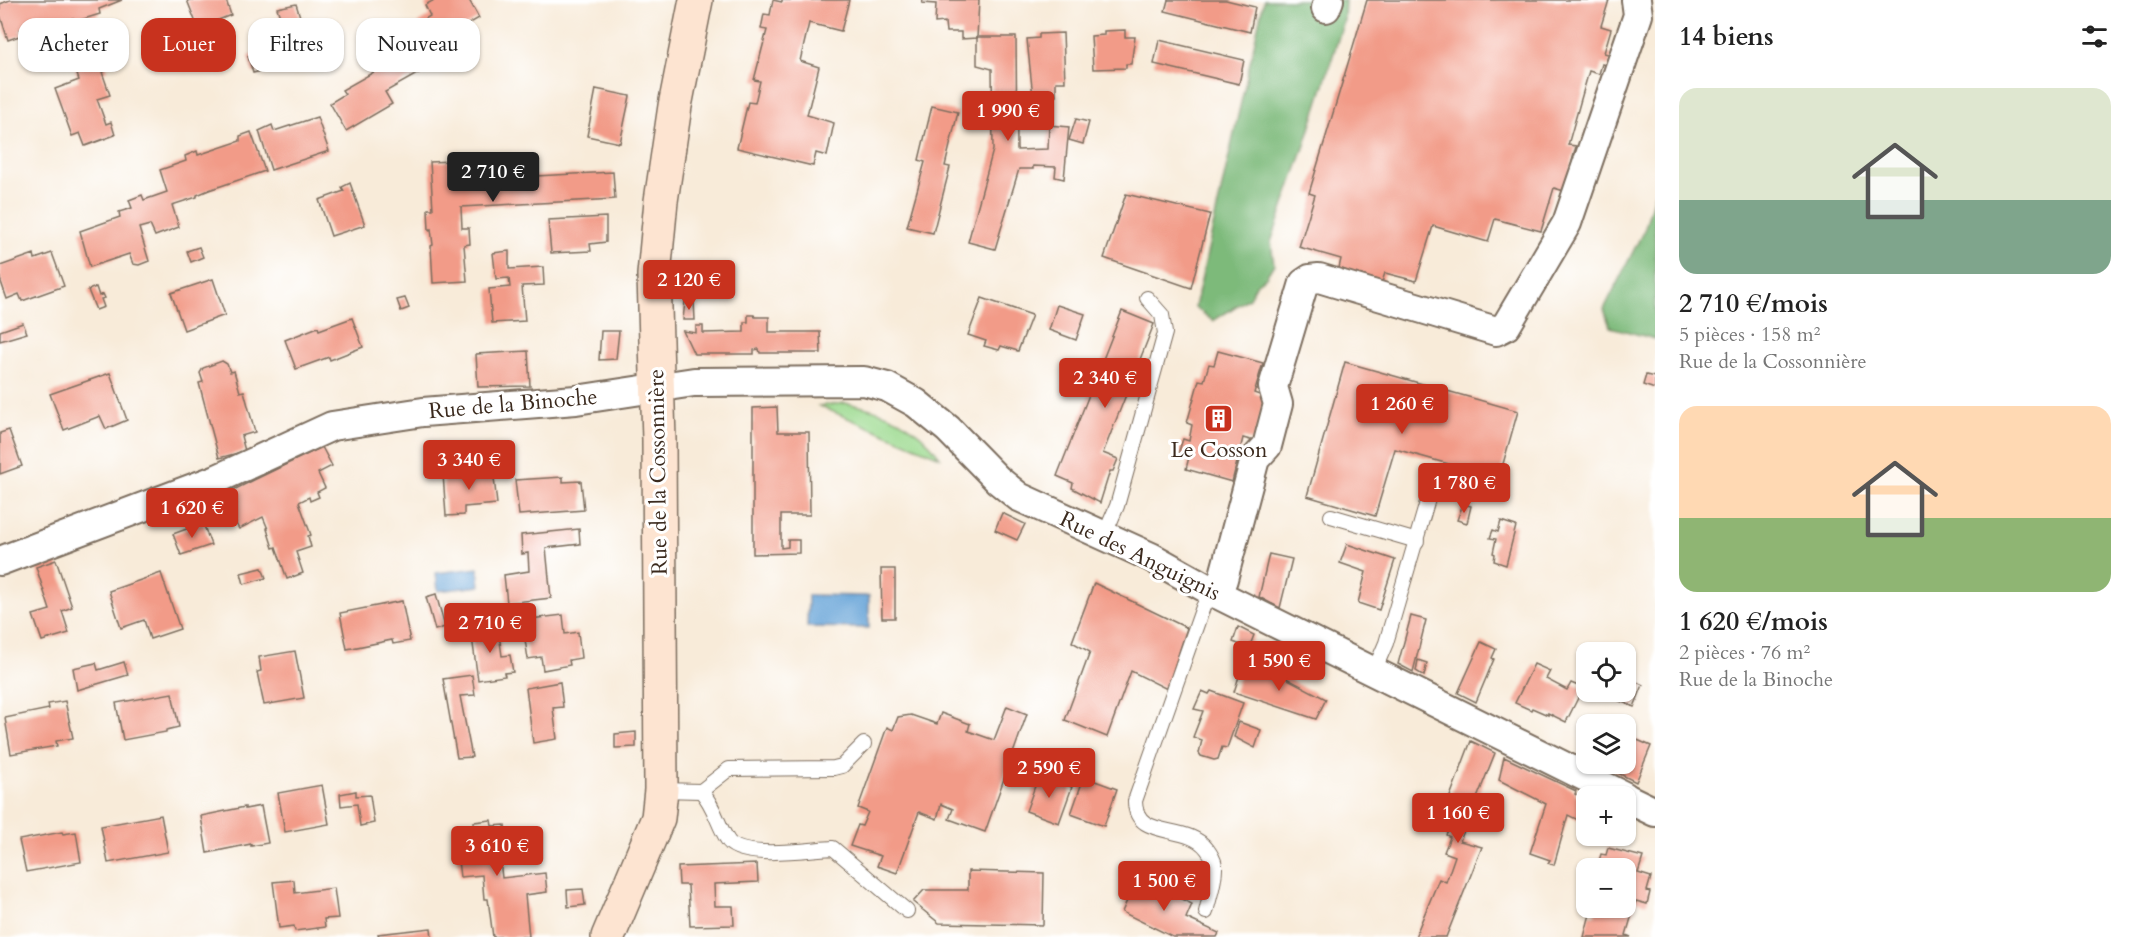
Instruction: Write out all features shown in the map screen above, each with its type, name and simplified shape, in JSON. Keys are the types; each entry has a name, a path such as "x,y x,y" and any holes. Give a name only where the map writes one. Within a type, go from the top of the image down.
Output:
{"street":[{"name":"Rue de la Cossonnière","path":"608,937 658,818 661,790 660,464 654,275 661,201 675,106 696,0"},
{"path":"1214,593 1223,579 1255,459 1267,446 1278,404 1273,387 1304,283 1310,279 1319,279 1496,331 1506,326 1568,223 1638,15 1636,0"},
{"name":"Rue des Anguignis","path":"656,388 694,382 832,381 864,381 887,387 916,403 948,429 998,480 1019,496 1150,557 1214,593 1602,786"},
{"name":"Rue de la Binoche","path":"0,561 218,479 332,426 423,412 576,400 656,388"},
{"name":"Rue des Anguignis","path":"1636,802 1655,812"}],"lane":[{"path":"1104,536 1117,507 1165,333 1162,315 1147,298"},
{"path":"1374,671 1386,643 1435,476"},
{"path":"1331,516 1417,541"},
{"path":"1206,912 1215,865 1209,852 1201,841 1187,834 1151,826 1140,821 1135,811 1135,801 1203,607 1214,593"},
{"path":"661,790 701,791 729,769 834,768 842,766 864,744"},
{"path":"701,791 710,801 728,842 736,849 751,853 833,848 907,911"}],"green space":[{"path":"1264,0 1345,0 1344,20 1305,145 1271,242 1274,264 1266,277 1257,283 1249,298 1213,321 1195,307"},
{"path":"1655,192 1655,339 1610,327 1604,309 1645,228"},
{"path":"845,403 886,414 899,420 921,435 940,457 819,406"}],"water":[{"path":"478,568 480,586 438,591 436,573"},
{"path":"808,595 869,596 869,628 807,627"}],"building":[{"path":"10,0 122,0 99,9 100,14 87,18 18,18 18,36 8,40 0,15 0,4"},
{"path":"187,0 226,0 231,15 223,18 194,18"},
{"path":"434,0 469,0 479,18 427,18 430,16 425,5"},
{"path":"773,0 782,2 782,0 849,0 841,31 809,23 800,61 819,67 807,115 834,123 827,156 816,153 813,166 737,148 748,102 755,103 760,81 754,80 767,30 761,29 764,14 770,15"},
{"path":"923,0 979,0 977,38 961,39 961,32 946,32 945,22 935,23 936,4 922,3"},
{"path":"1168,0 1226,0 1255,7 1250,32 1165,11"},
{"path":"1367,0 1609,0 1601,26 1611,29 1604,53 1612,55 1609,66 1602,64 1599,74 1589,71 1568,145 1576,146 1570,170 1576,172 1574,182 1566,181 1564,191 1554,188 1541,231 1495,219 1488,242 1433,226 1416,281 1385,273 1382,282 1361,275 1359,282 1348,279 1350,272 1339,268 1341,259 1299,247 1315,195 1309,193"},
{"path":"296,4 300,18 280,18 277,8"},
{"path":"1125,30 1125,37 1135,37 1131,64 1126,64 1126,68 1093,69 1091,36 1104,35 1104,31"},
{"path":"1063,33 1065,82 1056,82 1056,96 1033,97 1027,39 1039,38 1039,34"},
{"path":"977,37 1016,37 1017,150 1048,149 1049,125 1069,127 1064,179 1055,177 1056,167 1033,166 1033,169 1019,169 995,249 968,242 993,150 992,69 977,65"},
{"path":"1159,40 1244,60 1239,84 1154,64"},
{"path":"76,72 102,72 110,95 97,99 106,124 111,122 115,135 85,146 80,133 72,136 55,89 79,80"},
{"path":"374,72 421,72 385,92 392,104 346,131 330,103 345,94 342,90"},
{"path":"596,89 630,96 620,143 587,136"},
{"path":"932,106 958,112 945,166 950,167 933,233 907,227 925,162 919,160"},
{"path":"317,117 329,151 271,170 259,131 272,125 274,131"},
{"path":"1076,119 1089,122 1083,144 1069,140"},
{"path":"251,132 265,171 172,205 179,227 155,236 150,225 139,228 149,261 139,265 133,264 129,254 90,267 80,231 120,217 119,212 132,208 129,200 142,195 144,200 167,192 160,170 186,161 185,156 197,151 198,155 240,141 240,136"},
{"path":"497,159 498,178 613,172 615,199 461,207 462,228 469,228 470,244 464,245 467,281 433,283 431,246 433,245 431,229 429,230 428,209 433,209 430,162"},
{"path":"350,183 365,225 331,236 319,200 344,191 342,187"},
{"path":"1126,194 1210,214 1191,288 1104,258"},
{"path":"606,217 606,242 590,244 591,251 551,253 548,220"},
{"path":"199,247 203,257 191,262 187,251"},
{"path":"509,251 509,269 543,267 544,285 522,286 525,321 492,323 489,289 510,287 509,278 496,279 493,253"},
{"path":"52,253 64,286 22,301 19,294 7,299 0,279 0,266 34,254 35,259"},
{"path":"213,279 225,315 184,330 171,293"},
{"path":"96,287 99,296 103,294 105,298 101,299 104,307 96,310 88,290"},
{"path":"405,298 409,308 401,311 397,300"},
{"path":"982,298 1032,315 1018,351 1001,346 999,350 984,346 986,341 968,335"},
{"path":"685,301 694,301 695,320 683,320"},
{"path":"1057,305 1085,314 1076,340 1049,330"},
{"path":"1122,311 1154,324 1103,453 1118,459 1113,471 1110,471 1100,503 1072,488 1073,483 1057,476"},
{"path":"748,315 769,317 769,332 820,332 821,353 760,353 759,349 754,350 754,354 694,354 683,331 696,333 696,326 703,326 703,333 744,332 744,322 748,322"},
{"path":"352,318 363,347 330,360 329,357 296,369 285,340 318,327 319,330"},
{"path":"23,323 27,333 0,341 0,331"},
{"path":"601,331 619,331 616,359 599,360"},
{"path":"528,351 530,386 478,387 476,354"},
{"name":"Le Cosson","path":"1218,351 1263,363 1254,393 1265,397 1254,441 1243,438 1232,482 1186,469 1189,457 1178,454 1183,439 1189,441 1192,425 1187,423 1199,380 1204,381 1209,364 1214,365"},
{"path":"222,361 227,364 230,372 234,371 240,392 244,391 255,432 241,436 245,451 219,458 199,383 203,382 200,373 203,368"},
{"path":"1345,362 1518,411 1499,478 1395,449 1375,516 1307,496"},
{"path":"110,373 127,420 106,429 100,416 64,430 50,394"},
{"path":"1646,375 1655,377 1655,389 1643,385"},
{"path":"777,407 778,432 809,432 810,515 781,515 781,548 788,547 788,540 799,540 799,553 753,554 753,408"},
{"path":"9,430 22,466 0,474 0,433"},
{"path":"322,447 332,466 318,473 325,488 317,492 319,497 310,501 309,497 299,502 311,535 308,536 311,547 296,552 303,573 287,579 276,547 273,548 263,517 239,529 231,515 226,518 215,499"},
{"path":"493,469 497,504 464,507 464,515 446,516 443,474"},
{"path":"563,477 563,482 581,481 584,510 519,515 515,480"},
{"path":"1463,504 1471,506 1467,523 1457,520"},
{"path":"1002,513 1025,524 1017,540 995,530"},
{"path":"1501,521 1516,526 1506,565 1494,561 1496,539 1490,538 1493,530 1498,532"},
{"path":"203,523 211,545 181,555 173,534"},
{"path":"579,529 580,544 546,548 551,598 507,603 504,575 529,571 528,553 522,554 521,535"},
{"path":"1347,544 1395,560 1379,610 1358,603 1366,572 1340,563"},
{"path":"1269,554 1292,559 1280,608 1259,597"},
{"path":"56,560 72,607 62,611 69,633 42,641 33,615 50,610 36,567"},
{"path":"262,568 266,578 244,584 241,573"},
{"path":"881,569 895,569 895,618 882,618"},
{"path":"161,573 180,629 150,639 144,620 121,628 109,591"},
{"path":"1094,583 1187,628 1167,689 1131,671 1107,737 1065,720 1090,652 1072,642"},
{"path":"436,594 445,627 435,630 426,597"},
{"path":"402,601 410,641 393,644 392,640 347,649 340,613"},
{"path":"563,615 565,634 578,632 581,658 569,660 570,665 543,670 541,657 528,659 522,620"},
{"path":"1411,616 1426,620 1413,672 1398,664"},
{"path":"498,627 502,656 510,655 513,672 504,673 505,676 478,680 471,630"},
{"path":"1238,627 1254,635 1249,648 1233,642"},
{"path":"1481,642 1496,649 1476,702 1458,693"},
{"path":"295,651 304,698 264,705 257,672 261,671 259,657"},
{"path":"1418,660 1427,663 1424,676 1416,671"},
{"path":"124,662 128,675 77,690 73,668 96,663 98,670"},
{"path":"1534,664 1550,671 1546,679 1567,690 1571,683 1576,685 1576,702 1566,722 1548,713 1548,715 1532,708 1531,710 1515,703"},
{"path":"1242,667 1266,675 1269,669 1326,699 1316,719 1234,692"},
{"path":"472,675 475,695 460,696 472,757 457,758 443,679"},
{"path":"560,682 563,707 553,708 557,739 533,743 526,688"},
{"path":"1636,682 1643,685 1634,707 1622,702 1636,702"},
{"path":"1202,691 1209,694 1211,691 1243,703 1227,748 1222,747 1218,759 1214,760 1201,756 1199,753 1202,740 1193,737 1203,711 1194,709"},
{"path":"172,693 179,727 166,730 166,732 123,740 116,703"},
{"path":"65,701 73,738 56,741 57,746 11,754 5,718 49,709 48,704"},
{"path":"1007,706 1027,714 985,832 949,819 953,809 941,804 937,819 919,812 897,873 877,866 881,856 850,846 858,825 862,826 868,812 858,808 887,727 893,730 898,717 911,715 937,724 941,713 970,724 968,731 994,740"},
{"path":"1239,722 1261,730 1255,748 1234,737"},
{"path":"636,732 636,747 615,748 615,734"},
{"path":"1636,739 1651,746 1636,782 1620,774 1636,774"},
{"path":"1471,741 1495,753 1460,841 1482,847 1446,937 1415,937 1439,879 1446,882 1455,856 1444,852 1450,837 1446,835 1448,830 1451,831 1455,820 1443,815"},
{"path":"1504,757 1576,791 1576,819 1568,815 1554,865 1548,863 1550,860 1530,853 1546,804 1499,780"},
{"path":"1039,775 1072,787 1059,823 1026,811"},
{"path":"1084,777 1117,789 1104,826 1071,814"},
{"path":"322,785 329,824 285,832 278,793"},
{"path":"356,791 356,796 370,795 374,823 360,826 357,804 341,806 340,794"},
{"path":"261,806 268,843 207,853 201,816"},
{"path":"161,815 168,852 108,863 101,826"},
{"path":"491,820 492,826 505,825 508,859 500,860 502,878 545,873 547,892 525,895 529,937 493,937 488,899 484,899 482,875 460,877 454,828 474,826 474,822"},
{"path":"62,832 63,834 76,832 81,862 26,872 19,840"},
{"path":"1608,848 1643,857 1638,873 1651,877 1647,891 1650,892 1647,904 1636,901 1636,858 1600,858 1601,854 1606,855"},
{"path":"757,864 758,882 714,884 715,906 733,906 734,925 690,926 688,885 679,885 678,867"},
{"path":"968,871 1044,873 1043,925 939,923 913,902 924,890 968,890"},
{"path":"1137,878 1192,904 1186,918 1219,933 1217,937 1173,937 1122,912"},
{"path":"294,880 295,893 334,888 338,918 324,919 325,927 295,931 294,926 279,928 273,882"},
{"path":"583,889 585,905 568,907 567,890"},
{"path":"1589,918 1631,918 1626,935 1631,937 1584,937"},
{"path":"431,928 432,937 379,937 378,934"}],"place":[{"name":"Le Cosson","path":"1219,418"}]}
